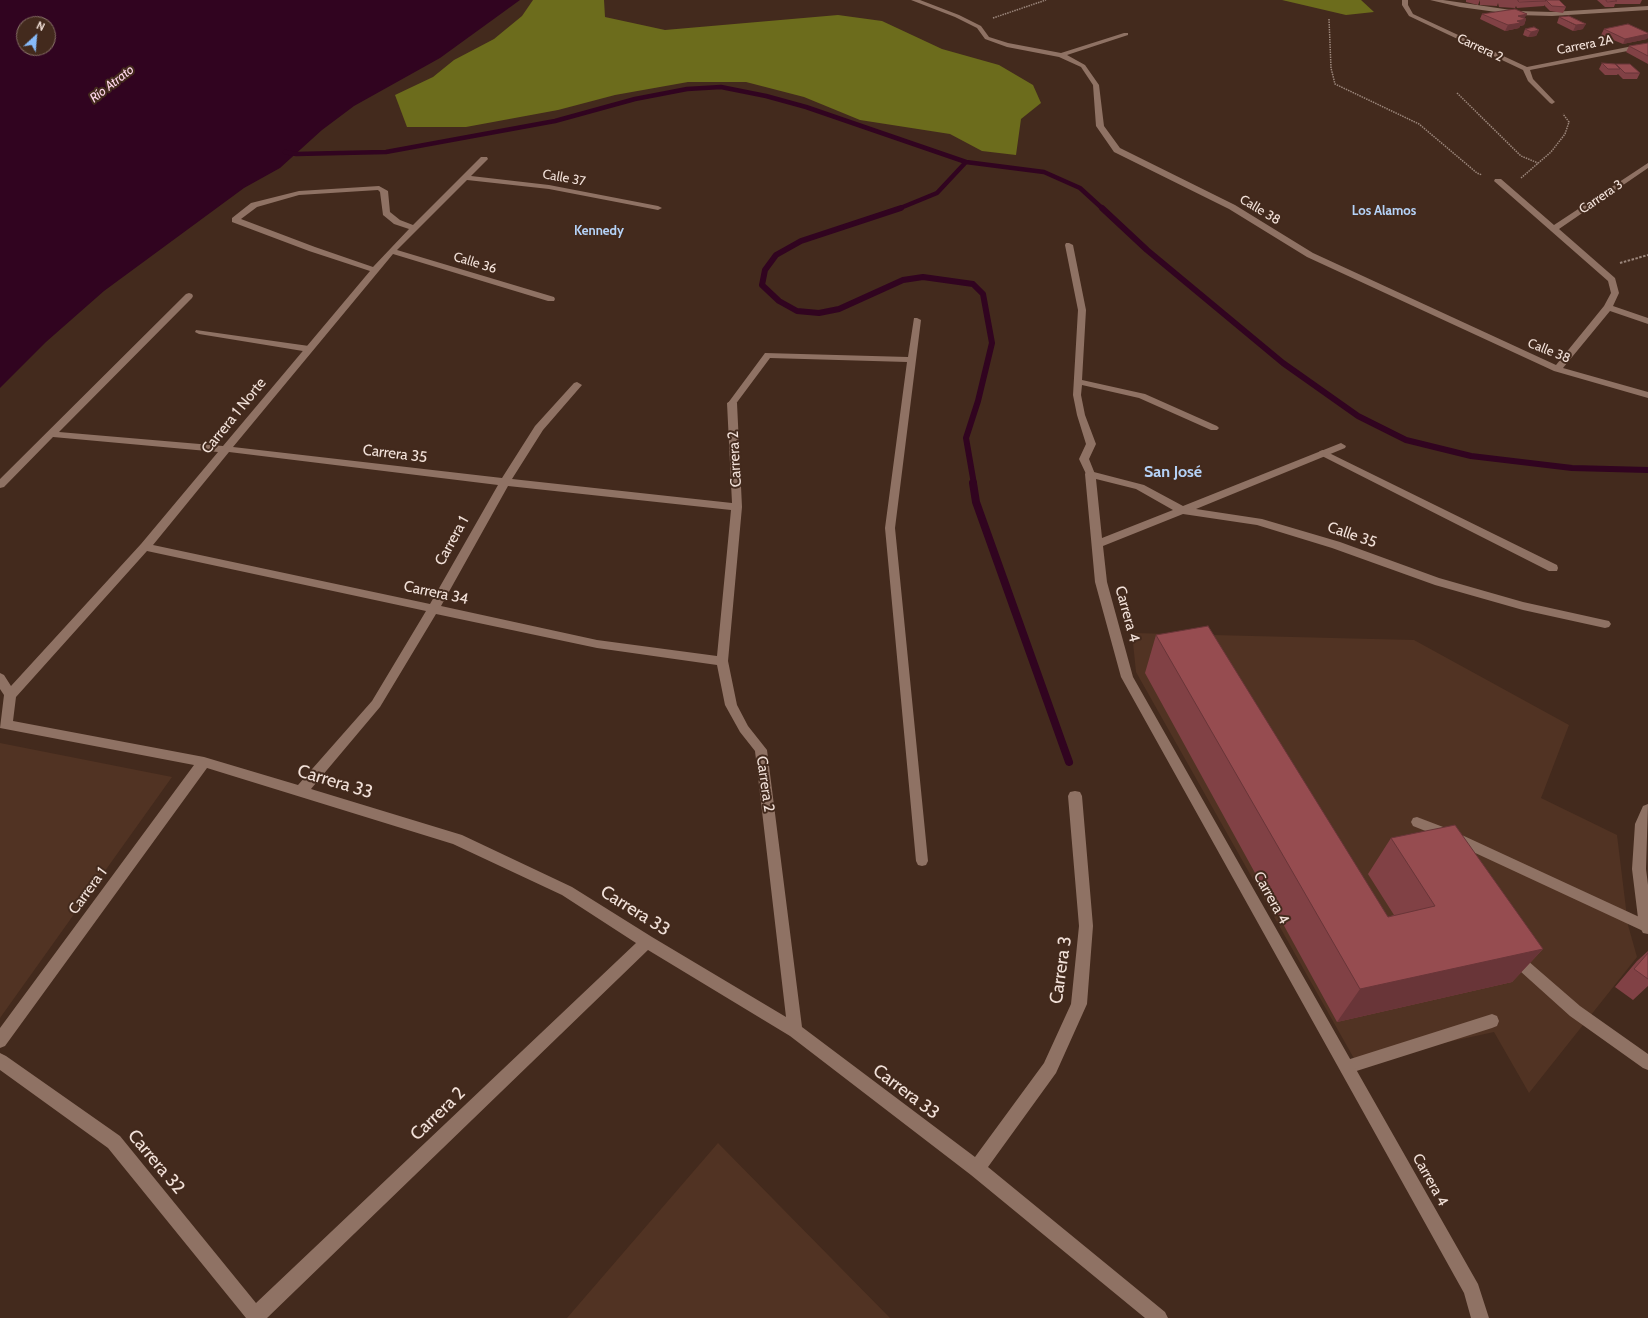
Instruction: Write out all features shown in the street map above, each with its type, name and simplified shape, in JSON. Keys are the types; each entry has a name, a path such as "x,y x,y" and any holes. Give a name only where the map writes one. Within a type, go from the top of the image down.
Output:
{"street":[{"name":"Calle 38","path":"914,0 957,16 979,27 987,38 1000,43 1061,55 1083,66 1096,85 1100,126 1117,150 1232,207 1310,254 1557,369 1648,395"},
{"name":"Carrera 2","path":"1405,0 1405,5 1411,15 1526,69"},
{"path":"1433,0 1518,13 1552,14 1648,8"},
{"path":"1061,55 1126,34"},
{"name":"Carrera 2A","path":"1526,69 1648,45"},
{"path":"1526,69 1530,80 1552,102"},
{"name":"Carrera 1 Norte","path":"10,695 146,547 391,251 484,159"},
{"name":"Carrera 3","path":"1554,229 1648,165"},
{"name":"Calle 37","path":"465,178 549,187 658,208"},
{"path":"1498,181 1612,280 1615,293 1608,307 1557,369"},
{"path":"375,270 312,249 235,220 254,205 299,193 379,188 384,191 386,213 397,222 415,228"},
{"name":"Calle 36","path":"391,251 551,299"},
{"path":"0,485 189,296"},
{"path":"1608,307 1648,321"},
{"name":"Carrera 1","path":"300,792 376,704 434,608 505,482 539,428 577,385"},
{"name":"Carrera 2","path":"732,402 737,507 722,661 731,705 744,729 761,750 795,1031"},
{"name":"Carrera 35","path":"50,434 226,449 505,482 737,507"},
{"path":"1098,544 1341,446"},
{"name":"Calle 35","path":"1090,474 1140,487 1182,510 1258,522 1336,545 1436,580 1515,604 1605,624"},
{"name":"Carrera 4","path":"1090,474 1101,582 1127,677 1472,1290 1480,1318"},
{"name":"Carrera 34","path":"146,547 597,644 722,661"},
{"path":"0,678 10,695 3,724"},
{"name":"Carrera 33","path":"3,724 204,762 457,839 567,891 795,1031 977,1169 1159,1318"},
{"name":"Carrera 1","path":"0,1041 204,762"},
{"name":"Carrera 3","path":"977,1169 1050,1068 1079,1004 1086,926 1075,796"},
{"path":"1647,927 1639,869 1642,824 1648,810"},
{"name":"Carrera 2","path":"256,1317 648,942"},
{"name":"Carrera 32","path":"0,1061 114,1142 256,1317"}],"lane":[{"path":"1069,245 1082,310 1077,395 1081,415 1091,444 1084,459 1090,474"},
{"path":"917,320 890,528 922,862"},
{"path":"199,332 309,349"},
{"path":"732,402 768,355 912,360"},
{"path":"1078,382 1142,396 1214,428"},
{"path":"1323,454 1553,568"},
{"path":"1417,822 1447,834 1647,927"},
{"path":"1447,834 1456,854"},
{"path":"1509,948 1518,962 1576,1011 1648,1063"},
{"path":"1347,1067 1492,1021"}],"path":[{"path":"973,24 1046,0"},
{"path":"1329,19 1331,68 1335,84 1419,124 1477,173 1498,181 1517,181 1551,152 1565,134 1569,122 1552,102"},
{"path":"1457,93 1521,156 1538,164"},
{"path":"1599,269 1648,255"}],"shaded area":[{"path":"533,0 604,0 605,17 665,30 838,15 882,21 942,49 999,65 1033,85 1041,103 1021,119 1016,155 982,151 950,134 860,120 804,97 746,82 688,82 615,95 558,110 466,127 407,127 395,95 433,77 454,60 494,39 522,16"},
{"path":"1282,0 1361,0 1374,12 1346,15"},
{"path":"1132,633 1414,640 1569,725 1541,798 1617,835 1628,925 1637,957 1529,1093 1494,1032 1356,1062 1136,672"},
{"path":"0,743 172,777 0,1018"},
{"path":"718,1143 890,1318 567,1318"}],"water":[{"name":"Río Atrato","path":"0,0 520,0 440,58 354,106 322,130 280,168 244,188 104,291 46,342 0,388"}],"building":[{"path":"1518,0 1545,0 1546,1 1519,2"},
{"path":"1546,0 1559,0 1566,7 1552,6"},
{"path":"1606,0 1615,0 1617,1 1607,2"},
{"path":"1515,9 1527,14 1518,16 1526,19 1517,21 1521,23 1508,25 1482,14"},
{"path":"1569,16 1586,24 1576,25 1559,17"},
{"path":"1628,24 1648,34 1625,39 1604,29"},
{"path":"1534,27 1539,30 1531,32 1525,29"},
{"path":"1648,43 1648,56 1629,46"},
{"path":"1602,63 1615,64 1620,69 1608,69"},
{"path":"1616,64 1630,64 1640,73 1625,73"},
{"path":"1208,626 1388,917 1435,906 1391,838 1455,825 1543,949 1360,989 1156,635"},
{"path":"1648,953 1648,979 1634,969"}],"waterway":[{"path":"285,152 296,154 386,152 555,121 635,99 687,89 721,87 766,96 806,107 966,162"},
{"path":"898,209 937,193 966,162"},
{"path":"966,162 1044,172 1080,188 1103,209"},
{"path":"1102,208 1147,250 1283,363 1358,416 1406,440 1471,456 1572,468 1648,470"},
{"path":"898,209 801,241 776,255 765,270 762,285 779,301 797,311 819,313 839,309 903,280 923,277 973,284 983,294 992,343 978,401 966,438 974,484"},
{"path":"973,483 976,502 1069,762"}],"district":[{"name":"Los Alamos","path":"1384,211"},
{"name":"Kennedy","path":"599,231"},
{"name":"San José","path":"1173,472"}]}
